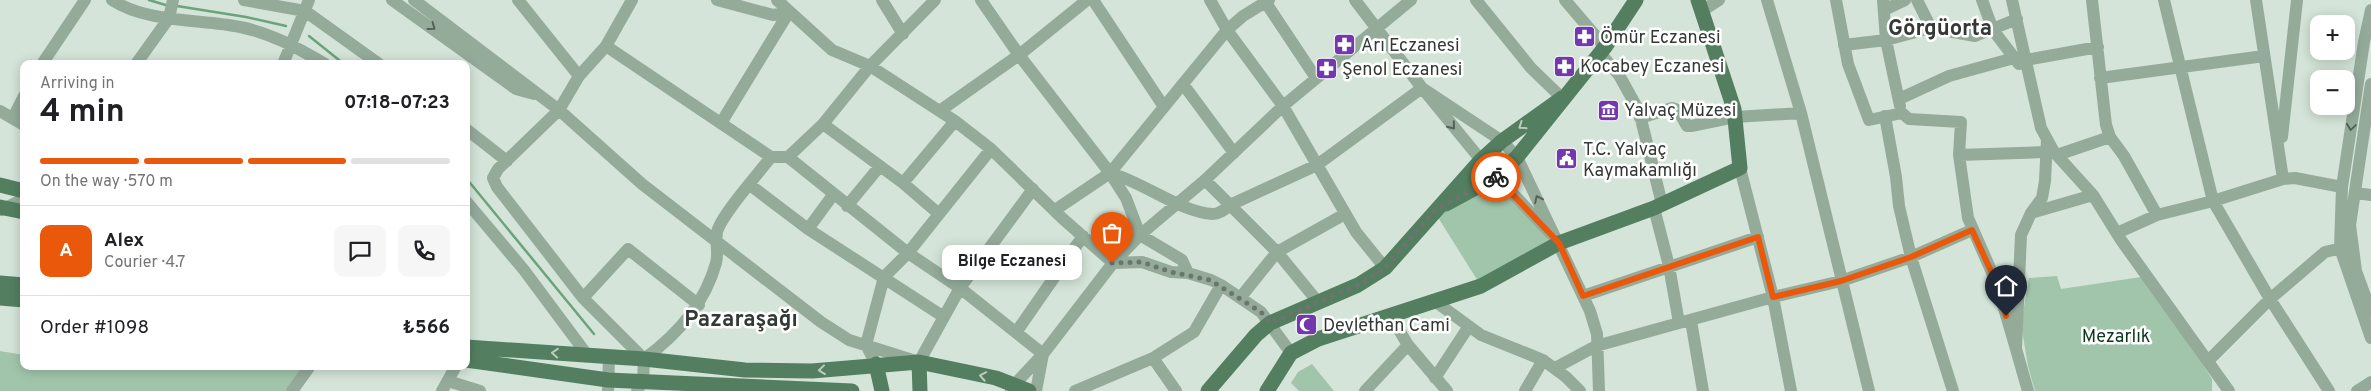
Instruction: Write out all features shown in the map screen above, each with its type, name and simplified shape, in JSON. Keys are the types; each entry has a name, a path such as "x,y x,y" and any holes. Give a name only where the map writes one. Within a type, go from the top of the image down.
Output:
{"main road":[{"path":"1434,211 1496,177 1517,158 1562,98 1603,50 1636,0"},
{"path":"1267,391 1291,353 1318,340 1481,286 1559,243 1658,206 1740,168 1734,109 1700,6"},
{"path":"1208,391 1256,335 1270,323 1358,285 1385,268 1481,160 1502,141 1562,98"},
{"path":"0,185 20,191"},
{"path":"1,208 20,211"},
{"path":"0,283 20,285"},
{"path":"0,298 20,300"},
{"path":"470,347 644,359 745,370 812,371 876,364 919,362 1029,391"},
{"path":"470,361 608,385 645,388 852,391"},
{"path":"919,362 920,391"},
{"path":"876,364 882,391"}],"street":[{"path":"45,60 84,0"},
{"path":"112,0 121,6 169,18 240,27 291,44 318,60"},
{"path":"141,60 169,18 173,0"},
{"path":"244,0 307,5 374,60"},
{"path":"392,0 516,89 541,96"},
{"path":"414,0 559,110 642,184 718,245 821,322 849,340 919,362 960,288 1033,189"},
{"path":"518,0 579,76"},
{"path":"632,0 606,46 579,76 559,110 507,161 493,178 497,187 583,298 644,359 645,388"},
{"path":"717,0 773,15 789,12"},
{"path":"777,0 832,50 870,66 941,110 991,149 1112,263 1142,262 1221,285 1261,312 1291,353"},
{"path":"882,0 903,34"},
{"path":"788,157 824,124 870,66 935,0"},
{"path":"981,0 1019,55 1110,173 1126,198 1140,235 1182,260 1188,274"},
{"path":"941,110 1019,55 1087,0"},
{"path":"1093,0 1164,107"},
{"path":"1210,0 1227,30 1283,106 1356,232 1385,268"},
{"path":"1355,0 1422,88 1481,160 1559,243"},
{"path":"1013,388 1044,354 1112,263 1140,235 1205,180 1283,106 1376,27 1411,0"},
{"path":"1476,0 1531,68 1562,98"},
{"path":"1564,0 1603,50 1639,111 1669,266 1702,391"},
{"path":"1700,6 1719,0"},
{"path":"1767,0 1801,113 1869,391"},
{"path":"1836,0 1848,64 1869,120 1902,113"},
{"path":"1905,0 1884,5 1886,40 1902,113 1909,119 1961,122 1959,155 1972,230 1997,284 2028,391"},
{"path":"1917,0 1931,28"},
{"path":"1982,0 1994,30 2020,59 2029,75 2041,128 2050,149 2093,195 2116,233 2229,391"},
{"path":"2092,0 2098,47 2102,110 2110,137 2124,156 2157,215"},
{"path":"2164,0 2213,201 2270,299 2329,391"},
{"path":"2256,0 2283,179"},
{"path":"2280,155 2296,0"},
{"path":"1055,210 1110,173 1227,30 1243,16 1266,1 1316,78"},
{"path":"2014,1 2020,59"},
{"path":"285,60 307,5"},
{"path":"2371,10 2364,42 2342,187 2346,247 2371,338"},
{"path":"721,124 789,12"},
{"path":"1844,45 1886,40 1931,28 1975,36 2017,20"},
{"path":"606,46 771,157 788,157 833,195 908,253 960,288 1044,354"},
{"path":"1899,99 1949,76 2020,59 2098,47"},
{"path":"2100,78 2264,56"},
{"path":"1183,84 1234,153"},
{"path":"2371,84 2346,247 2371,312"},
{"path":"1110,173 1128,178 1176,203 1214,214 1317,165 1422,88"},
{"path":"1422,88 1502,141 1517,158 1559,243 1583,296 1597,334 1599,391"},
{"path":"1640,118 1672,108 1678,110 1687,126 1735,118 1801,113"},
{"path":"0,111 19,121"},
{"path":"1885,116 1899,206 1911,257 1953,391"},
{"path":"903,183 955,121"},
{"path":"824,124 903,183 939,214"},
{"path":"470,132 507,161"},
{"path":"1959,155 2050,149 2110,137"},
{"path":"876,364 866,345 884,277 908,253 991,149"},
{"path":"2016,349 2021,235 2031,213 2042,198 2050,149"},
{"path":"644,359 663,345 699,305 716,262 717,232 724,219 771,157"},
{"path":"848,206 880,166"},
{"path":"1740,168 1773,297 1792,391"},
{"path":"2116,233 2157,215 2213,201 2283,179 2295,178 2342,187"},
{"path":"1205,180 1277,252 1318,302"},
{"path":"750,185 808,229 944,317"},
{"path":"2355,193 2371,195"},
{"path":"808,229 833,195"},
{"path":"2031,213 2093,195"},
{"path":"1,208 20,201"},
{"path":"470,206 524,270 588,356"},
{"path":"1240,298 1277,252 1345,214"},
{"path":"1555,368 1596,346 1773,297 1841,281 1911,257 1972,230"},
{"path":"1017,331 1083,236"},
{"path":"1583,296 1758,237"},
{"path":"2208,362 2270,299 2325,252 2346,247"},
{"path":"583,298 628,249 699,305"},
{"path":"2358,278 2371,274"},
{"path":"1075,391 1153,358 1194,332 1221,285"},
{"path":"1436,302 1493,341 1543,360 1555,368 1580,391"},
{"path":"1390,315 1408,345 1447,391"},
{"path":"1435,378 1469,326"},
{"path":"1365,391 1408,345"},
{"path":"1036,391 1044,354"},
{"path":"608,385 609,358"},
{"path":"1153,358 1176,391"},
{"path":"1524,391 1543,360"},
{"path":"292,391 307,370"},
{"path":"454,370 445,386 480,391"},
{"path":"2357,391 2371,382"}],"green space":[{"path":"1496,177 1559,243 1481,286 1434,211"},
{"name":"Mezarlık","path":"2057,276 2061,289 2141,277 2189,343 2212,379 2212,391 2035,391 2028,366 2021,324 2029,278"},
{"path":"0,351 20,354 20,370 301,370 288,391 0,391"},
{"path":"1312,364 1334,391 1299,391 1291,383 1298,372"}],"waterway":[{"path":"149,0 169,6"},
{"path":"177,6 246,17 286,26"},
{"path":"309,36 339,60"},
{"path":"470,183 594,334"}],"way so far":[{"path":"1112,263 1142,262 1171,272 1210,280 1221,285 1261,312 1270,323 1358,285 1385,268 1434,211 1496,177"}],"place":[{"name":"Ömür Eczanesi","path":"1584,37"},
{"name":"Arı Eczanesi","path":"1345,45"},
{"name":"Kocabey Eczanesi","path":"1564,66"},
{"name":"Şenol Eczanesi","path":"1326,69"},
{"name":"Yalvaç Müzesi","path":"1608,110"},
{"name":"T.C. Yalvaç Kaymakamlığı","path":"1567,159"},
{"name":"Bilge Eczanesi","path":"1112,263"},
{"name":"Devlethan Cami","path":"1307,325"}],"district":[{"name":"Görgüorta","path":"1940,27"},
{"name":"Pazaraşağı","path":"741,318"}],"route":[{"path":"1496,177 1559,243 1583,296 1758,237 1773,297 1841,281 1911,257 1972,230 1997,284 2006,316"}]}
